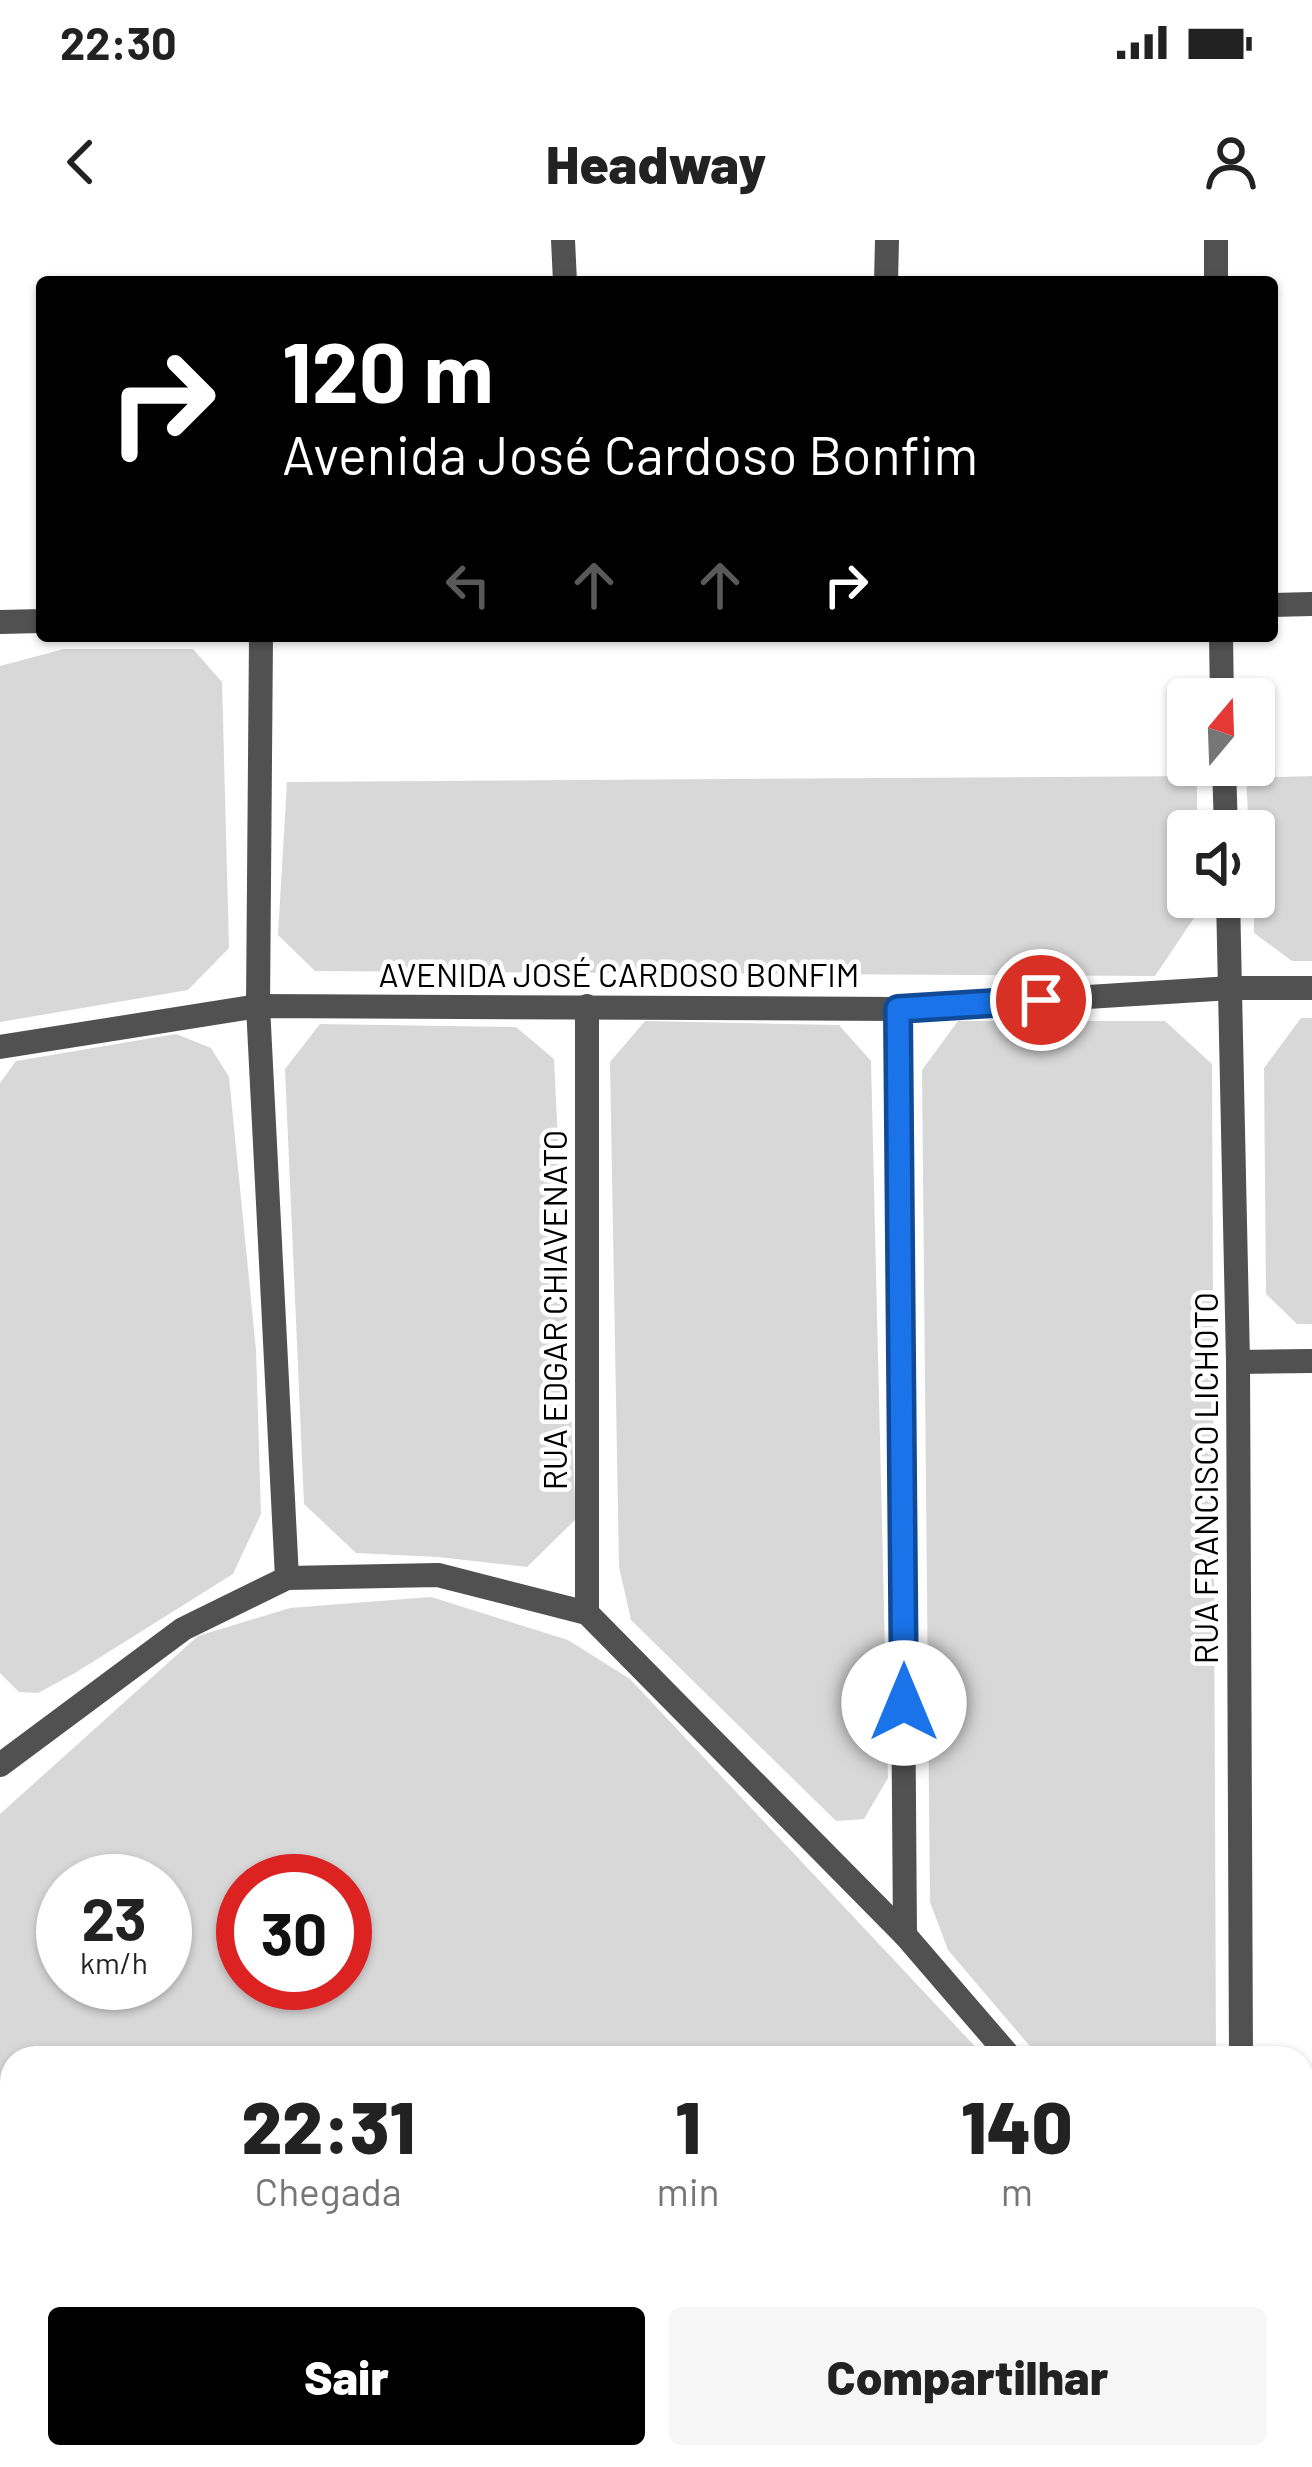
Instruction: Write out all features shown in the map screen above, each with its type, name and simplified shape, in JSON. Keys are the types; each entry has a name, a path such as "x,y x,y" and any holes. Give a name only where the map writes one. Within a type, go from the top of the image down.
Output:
{"street":[{"path":"563,240 565,276"},
{"path":"886,276 887,240"},
{"path":"1216,240 1216,276"},
{"path":"1278,605 1312,604"},
{"path":"0,622 36,621"},
{"path":"261,642 258,1006 287,1578"},
{"path":"1221,642 1222,678"},
{"name":"RUA FRANCISCO LICHOTO","path":"1229,918 1238,1362 1241,2046"},
{"name":"AVENIDA JOSÉ CARDOSO BONFIM","path":"0,1047 258,1006 898,1009 1231,988 1312,988"},
{"name":"RUA EDGAR CHIAVENATO","path":"586,1006 587,1613"},
{"path":"898,1009 905,1935"},
{"path":"1238,1362 1312,1361"},
{"path":"0,1765 183,1629 287,1578 438,1575 587,1613 905,1935 1002,2046"}],"green space":[{"path":"64,649 193,649 222,682 229,948 188,990 0,1022 0,666"},
{"path":"1167,776 1167,786 1197,786 1197,810 1167,810 1167,918 1194,918 1155,976 315,971 278,935 287,782"},
{"path":"1312,776 1312,961 1292,961 1254,933 1254,918 1275,918 1275,810 1248,810 1246,786 1275,786 1275,777"},
{"path":"1301,1018 1312,1018 1312,1324 1297,1324 1266,1294 1264,1068"},
{"path":"645,1021 839,1025 871,1061 888,1778 864,1819 836,1821 631,1620 619,1567 610,1062"},
{"path":"958,1021 1165,1021 1212,1064 1216,2046 1030,2046 948,1950 930,1902 922,1070"},
{"path":"320,1024 516,1027 554,1059 576,1519 527,1567 356,1553 304,1504 285,1069"},
{"path":"176,1034 211,1048 229,1077 256,1350 261,1514 233,1574 75,1673 38,1693 19,1692 0,1673 0,1083 16,1061"},
{"path":"431,1597 568,1640 630,1679 975,2046 0,2046 0,1814 198,1636 290,1608"}],"route":[{"path":"904,1703 898,1009 1041,1000"}]}
